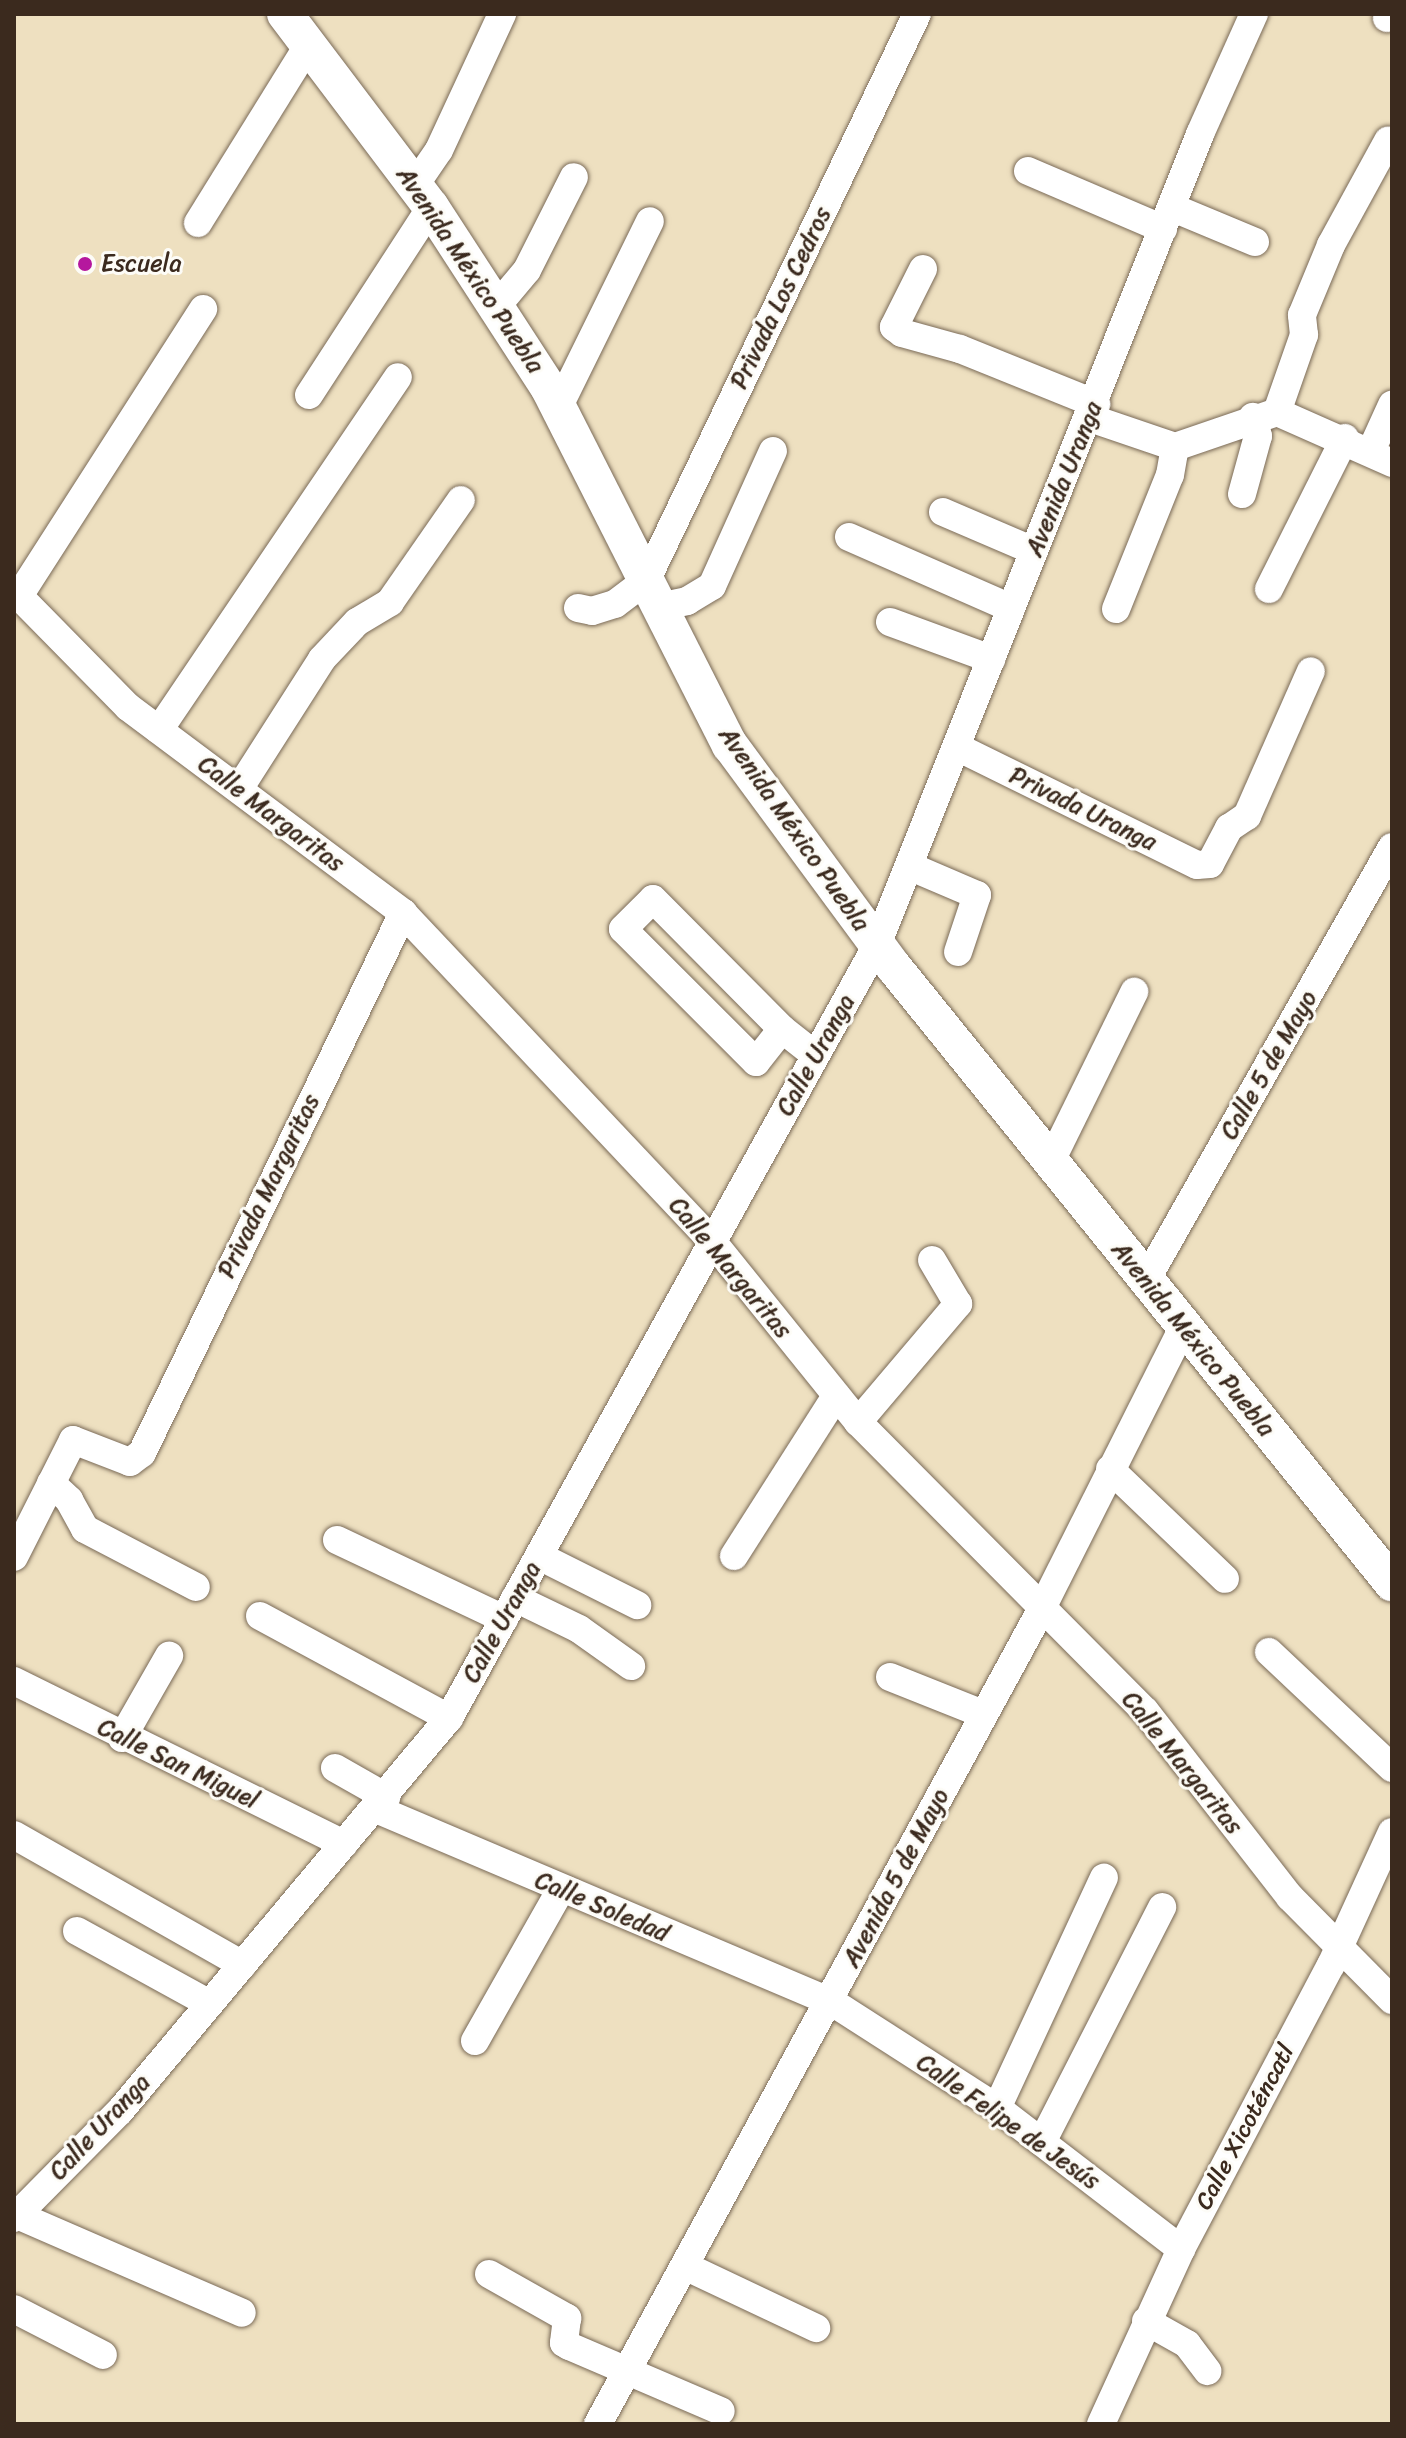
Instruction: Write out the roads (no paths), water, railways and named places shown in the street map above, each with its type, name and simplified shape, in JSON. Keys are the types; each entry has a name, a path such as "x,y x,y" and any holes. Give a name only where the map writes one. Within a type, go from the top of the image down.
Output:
{"main road":[{"name":"Avenida México Puebla","path":"285,14 423,196 558,408 730,745 877,945 1145,1282 1392,1583"}],"street":[{"path":"309,395 423,196 439,150 502,14"},
{"name":"Privada Los Cedros","path":"652,594 917,14"},
{"name":"Avenida Uranga","path":"877,945 1093,411 1167,218 1254,14"},
{"path":"198,223 309,44"},
{"path":"1242,494 1265,415 1304,335 1302,315 1331,245 1388,141"},
{"path":"1028,171 1167,218 1255,242"},
{"path":"496,307 527,270 574,177"},
{"path":"558,408 650,221"},
{"path":"923,269 894,327 1175,447 1265,415 1345,438 1381,457 1392,405"},
{"path":"17,594 203,309"},
{"path":"159,730 398,377"},
{"path":"1269,589 1345,438"},
{"path":"1116,609 1170,475 1175,447"},
{"path":"578,608 592,611 652,594 687,601 712,586 773,451"},
{"path":"239,789 322,659 357,622 390,602 461,500"},
{"path":"943,512 1034,551"},
{"path":"849,537 1011,608"},
{"name":"Calle Margaritas","path":"17,594 128,707 403,913 712,1241 858,1422 1041,1610 1145,1711 1290,1897 1392,2000"},
{"path":"890,622 991,659"},
{"name":"Privada Uranga","path":"957,747 1197,865 1210,864 1229,828 1247,816 1311,671"},
{"name":"Calle 5 de Mayo","path":"1145,1282 1383,883 1392,847"},
{"path":"909,866 977,895 958,952"},
{"path":"782,1029 756,1062 623,929 653,899 782,1029 815,1055"},
{"name":"Privada Margaritas","path":"51,1483 73,1440 137,1460 403,913"},
{"name":"Calle Uranga","path":"19,2206 120,2111 449,1718 877,945"},
{"path":"1050,1163 1134,992"},
{"path":"858,1422 958,1304 932,1260"},
{"name":"Avenida 5 de Mayo","path":"598,2424 832,2002 1041,1610 1184,1326"},
{"path":"734,1556 836,1396"},
{"path":"1110,1469 1225,1579"},
{"path":"14,1557 51,1483 69,1500 85,1529 196,1587"},
{"path":"337,1540 510,1608 579,1629 631,1666"},
{"path":"539,1556 637,1605"},
{"path":"260,1616 449,1718"},
{"path":"1269,1652 1392,1768"},
{"path":"122,1738 169,1656"},
{"path":"890,1677 983,1714"},
{"name":"Calle San Miguel","path":"14,1681 122,1738 344,1844"},
{"name":"Calle Soledad","path":"335,1768 380,1802 560,1891 832,2002"},
{"name":"Calle Xicoténcatl","path":"1101,2424 1181,2249 1340,1946 1392,1832"},
{"path":"14,1835 243,1965"},
{"path":"997,2108 1104,1878"},
{"path":"475,2041 560,1891"},
{"path":"1042,2142 1162,1907"},
{"path":"77,1931 208,2003"},
{"name":"Calle Felipe de Jesús","path":"832,2002 997,2108 1181,2249"},
{"path":"19,2206 242,2313"},
{"path":"687,2267 816,2328"},
{"path":"489,2274 567,2318 564,2343 624,2373 721,2411"},
{"path":"14,2309 103,2355"},
{"path":"1146,2321 1187,2344 1207,2371"}],"place":[{"name":"Escuela","path":"85,264"}]}
